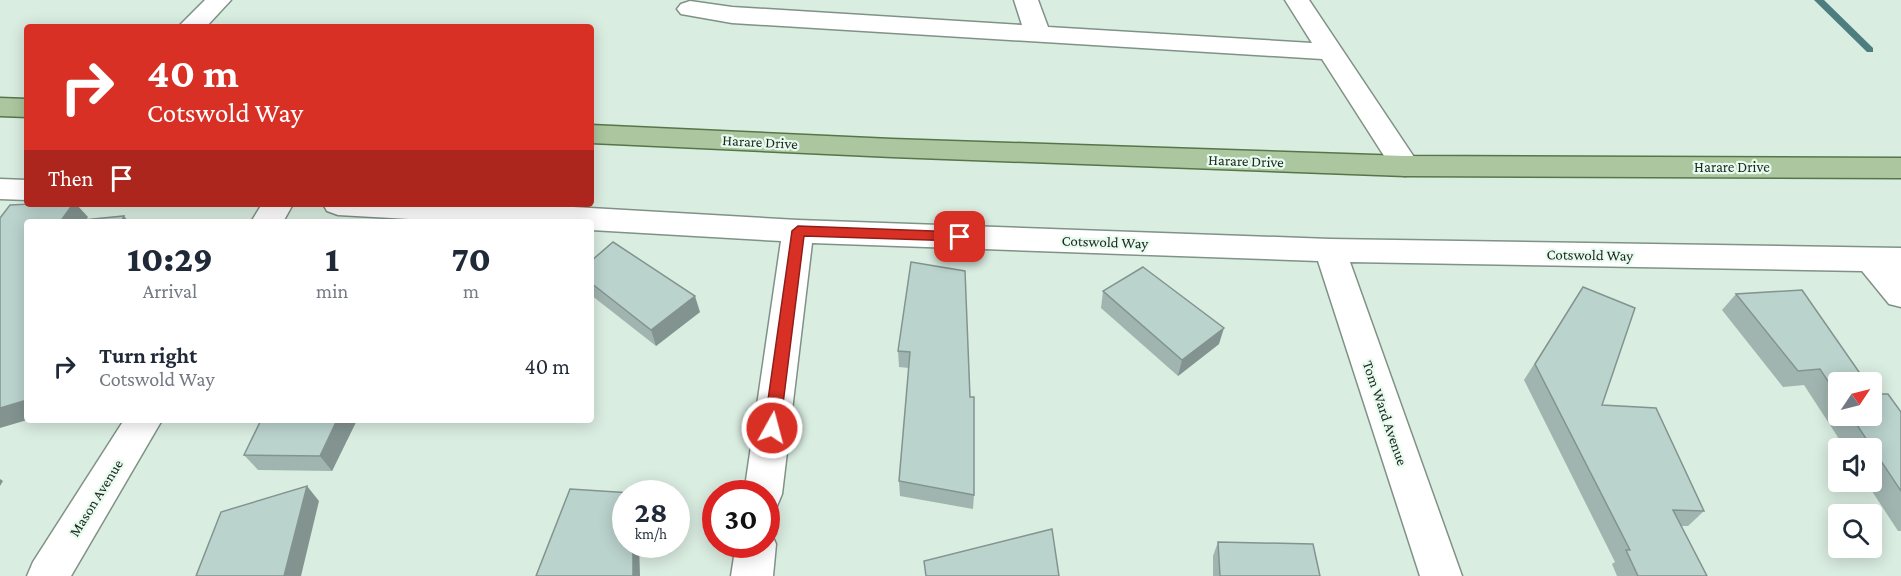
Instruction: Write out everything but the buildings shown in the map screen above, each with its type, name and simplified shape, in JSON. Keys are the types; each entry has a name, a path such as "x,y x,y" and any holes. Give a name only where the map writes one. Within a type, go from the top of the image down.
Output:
{"main road":[{"path":"0,107 24,108"},
{"name":"Harare Drive","path":"594,134 892,148 1405,166 1901,168"}],"street":[{"path":"194,24 219,0"},
{"path":"1026,0 1037,33"},
{"path":"1297,0 1405,166"},
{"path":"690,9 732,15 1332,52"},
{"path":"0,189 24,190"},
{"name":"Cotswold Way","path":"389,207 594,219"},
{"name":"Cotswold Way","path":"594,219 798,231 1330,250 1886,260"},
{"path":"765,480 798,231"},
{"name":"Tom Ward Avenue","path":"1330,250 1441,576"},
{"path":"1886,260 1901,295"},
{"name":"Mason Avenue","path":"48,576 142,423"},
{"path":"752,576 754,558"}],"waterway":[{"path":"1819,0 1870,50"}],"route":[{"path":"772,428 798,231 960,237"}]}
